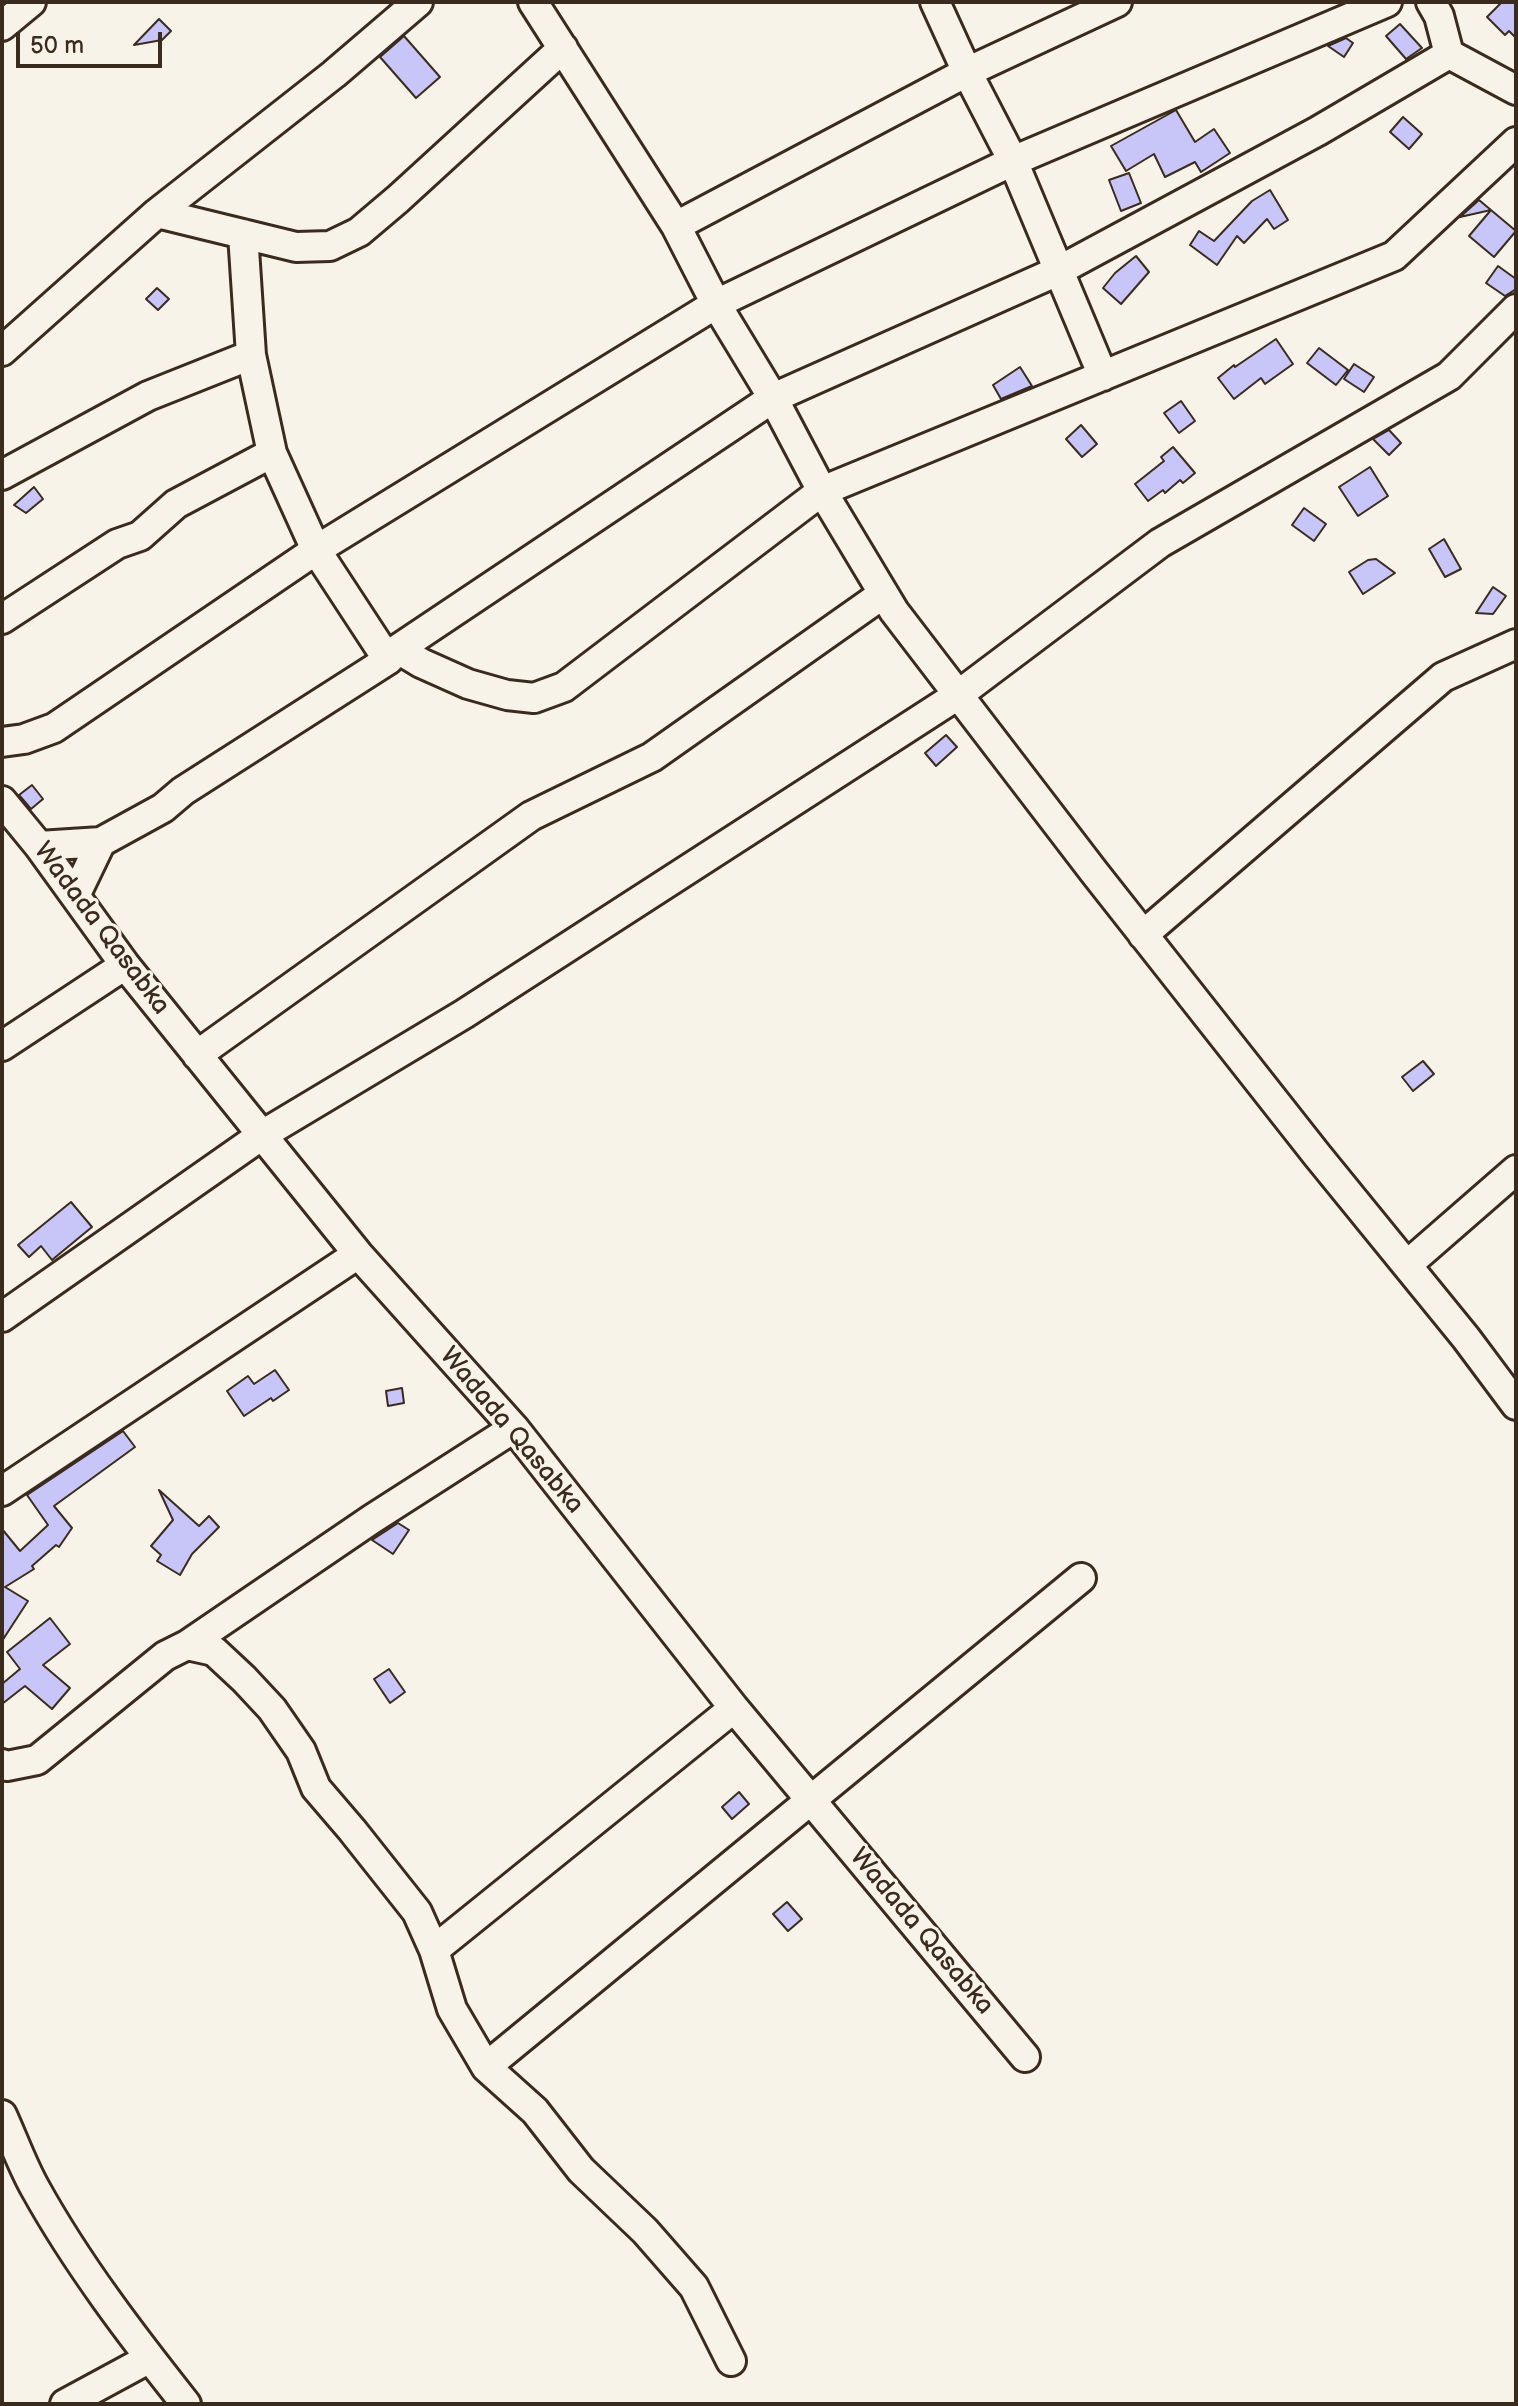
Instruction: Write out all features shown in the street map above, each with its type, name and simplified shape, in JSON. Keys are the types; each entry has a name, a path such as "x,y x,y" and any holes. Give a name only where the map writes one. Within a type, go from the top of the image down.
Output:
{"street":[{"path":"2,26 31,2"},
{"path":"2,351 157,213 334,74 418,2"},
{"path":"533,2 676,226 716,304 894,611 1143,935 1466,1338 1516,1405"},
{"path":"935,2 1013,161 1103,376"},
{"path":"676,226 967,72 1117,2"},
{"path":"2,742 24,739 54,728 316,550 716,304 1013,161 1387,2"},
{"path":"1431,2 1439,16 1449,54 1516,90"},
{"path":"157,213 296,247 330,246 359,232 563,48"},
{"path":"39,846 101,842 163,808 183,791 393,655 773,398 1058,271 1318,131 1449,54"},
{"path":"243,234 251,355 272,453 316,550 393,655 421,663 468,684 507,695 534,698 564,687 822,491 1394,256 1516,142"},
{"path":"2,1317 262,1135 464,1014 958,695 1160,543 1449,376 1516,309"},
{"path":"2,475 148,396 251,355"},
{"path":"2,619 117,544 140,536 176,504 272,453"},
{"path":"197,1055 531,816 652,757 883,594"},
{"path":"1143,935 1443,677 1516,644"},
{"name":"Wadada Qasabka","path":"2,801 39,846 125,965 358,1254 514,1428 734,1708 1025,2057"},
{"path":"75,896 101,842"},
{"path":"2,1046 125,965"},
{"path":"1407,1265 1516,1170"},
{"path":"2,1491 358,1254"},
{"path":"2,1764 7,1766 37,1760 165,1656 187,1645 372,1519 514,1428"},
{"path":"486,2067 1081,1578"},
{"path":"187,1645 214,1651 272,1709 301,1751 316,1788 417,1912 434,1950 452,2009 486,2067 535,2111 581,2170 645,2231 694,2287 731,2361"},
{"path":"434,1950 734,1708"},
{"path":"2,2115 41,2198 77,2256 186,2404"},
{"path":"65,2404 150,2358"}],"building":[{"path":"1502,2 1516,2 1516,38 1509,31 1505,35 1487,17"},
{"path":"159,19 171,31 162,40 134,45"},
{"path":"1400,24 1422,48 1406,59 1386,36"},
{"path":"404,36 440,77 416,98 380,57"},
{"path":"1346,38 1353,43 1344,57 1328,46"},
{"path":"1176,110 1195,142 1214,129 1230,153 1201,172 1195,162 1165,177 1154,154 1126,171 1111,146"},
{"path":"1403,117 1422,134 1409,149 1390,132"},
{"path":"1129,173 1141,203 1121,211 1109,180"},
{"path":"1270,190 1288,220 1274,229 1267,219 1244,243 1237,236 1217,265 1190,245 1199,231 1214,241 1252,201"},
{"path":"1479,200 1491,210 1460,217"},
{"path":"1491,210 1516,231 1494,257 1469,236"},
{"path":"1136,256 1149,272 1121,304 1103,288 1115,273"},
{"path":"1498,266 1516,279 1516,289 1505,296 1486,283"},
{"path":"157,288 169,299 158,310 146,299"},
{"path":"1276,339 1293,364 1265,384 1261,378 1234,399 1218,378"},
{"path":"1319,348 1348,370 1336,385 1307,363"},
{"path":"1354,364 1374,377 1364,392 1344,379"},
{"path":"1020,367 1032,386 1001,399 993,385"},
{"path":"1181,401 1195,421 1179,433 1164,413"},
{"path":"1081,425 1097,444 1082,457 1066,439"},
{"path":"1389,430 1401,443 1389,455 1373,439"},
{"path":"1173,447 1195,473 1183,483 1180,480 1165,493 1163,490 1148,501 1135,484 1164,461 1161,457"},
{"path":"1370,467 1388,496 1358,516 1339,487"},
{"path":"34,487 43,499 26,513 14,505"},
{"path":"1304,508 1326,524 1314,541 1292,525"},
{"path":"1444,539 1461,569 1445,577 1429,549"},
{"path":"1376,559 1395,573 1363,594 1349,572 1368,560"},
{"path":"1493,587 1506,596 1493,614 1476,613"},
{"path":"946,735 957,747 936,766 925,753"},
{"path":"32,785 43,799 31,809 19,795"},
{"path":"1423,1061 1434,1074 1413,1091 1402,1077"},
{"path":"71,1202 92,1227 52,1260 41,1246 29,1257 18,1245"},
{"path":"275,1370 289,1390 244,1416 227,1391 248,1376 254,1384"},
{"path":"402,1388 404,1403 388,1406 386,1391"},
{"path":"123,1431 135,1447 54,1506 72,1528 59,1547 56,1545 32,1566 34,1569 5,1587 28,1601 2,1641 2,1529 20,1551 48,1525 27,1495"},
{"path":"159,1490 199,1526 209,1516 219,1527 192,1554 180,1575 157,1561 161,1555 151,1546 173,1520"},
{"path":"398,1523 409,1530 393,1554 372,1540"},
{"path":"50,1618 70,1644 43,1665 70,1688 52,1709 25,1686 2,1704 2,1684 20,1669 7,1652"},
{"path":"389,1669 405,1692 390,1703 374,1679"},
{"path":"739,1792 749,1804 732,1819 722,1807"},
{"path":"787,1902 802,1919 788,1931 773,1914"}]}
